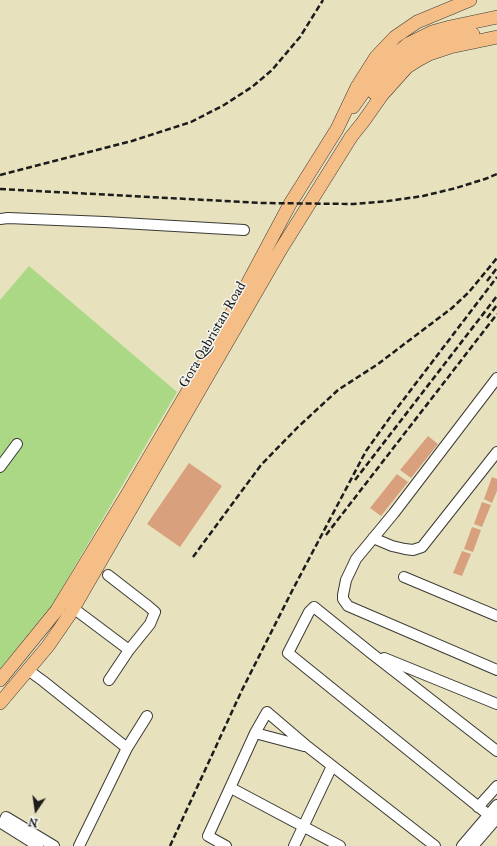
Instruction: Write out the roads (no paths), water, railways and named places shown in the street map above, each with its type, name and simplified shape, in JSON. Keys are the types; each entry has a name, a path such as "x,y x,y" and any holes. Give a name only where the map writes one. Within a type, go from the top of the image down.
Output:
{"main road":[{"name":"Gora Qabristan Road","path":"0,680 57,610 119,508 212,350 290,204 337,129 357,87 376,57 395,37 417,22 470,0"},
{"path":"351,137 367,96 387,61 398,51 413,40 432,32 497,17"},
{"path":"337,129 382,82 396,65 423,46 454,37 497,30"},
{"name":"Gora Qabristan Road","path":"0,703 48,646 73,608 281,249 351,137 382,95 407,67 429,54 450,47 497,38"}],"street":[{"path":"0,219 8,218 97,222 244,230"},
{"path":"497,378 394,513 356,559 346,580 343,595 348,606 497,670"},
{"path":"0,466 17,444"},
{"path":"373,538 392,546 405,549 413,550 422,547 497,452"},
{"path":"108,576 155,612 150,624 129,650 109,680"},
{"path":"404,577 497,616"},
{"path":"493,817 478,807 288,653 306,617 314,607 497,751"},
{"path":"73,608 129,650"},
{"path":"371,653 497,704"},
{"path":"28,670 127,748"},
{"path":"226,846 208,836 267,712 308,747 435,846"},
{"path":"79,846 127,748 147,716"},
{"path":"256,733 308,747"},
{"path":"294,846 332,766"},
{"path":"478,807 497,786"},
{"path":"231,788 340,846"},
{"path":"473,846 493,817 497,804"},
{"path":"38,846 3,824 6,817 54,846"},
{"path":"462,846 493,817"}],"railway":[{"path":"0,175 132,141 191,122 224,105 252,87 272,70 300,37 323,0"},
{"path":"0,189 262,203 353,204 423,196 456,188 497,174"},
{"path":"193,557 261,465 298,427 338,390 378,364 452,308 469,292 497,258"},
{"path":"487,281 497,268"},
{"path":"170,846 242,690 292,591 366,451 497,277"},
{"path":"355,480 497,296"},
{"path":"487,318 497,305"},
{"path":"326,535 497,314"}]}
